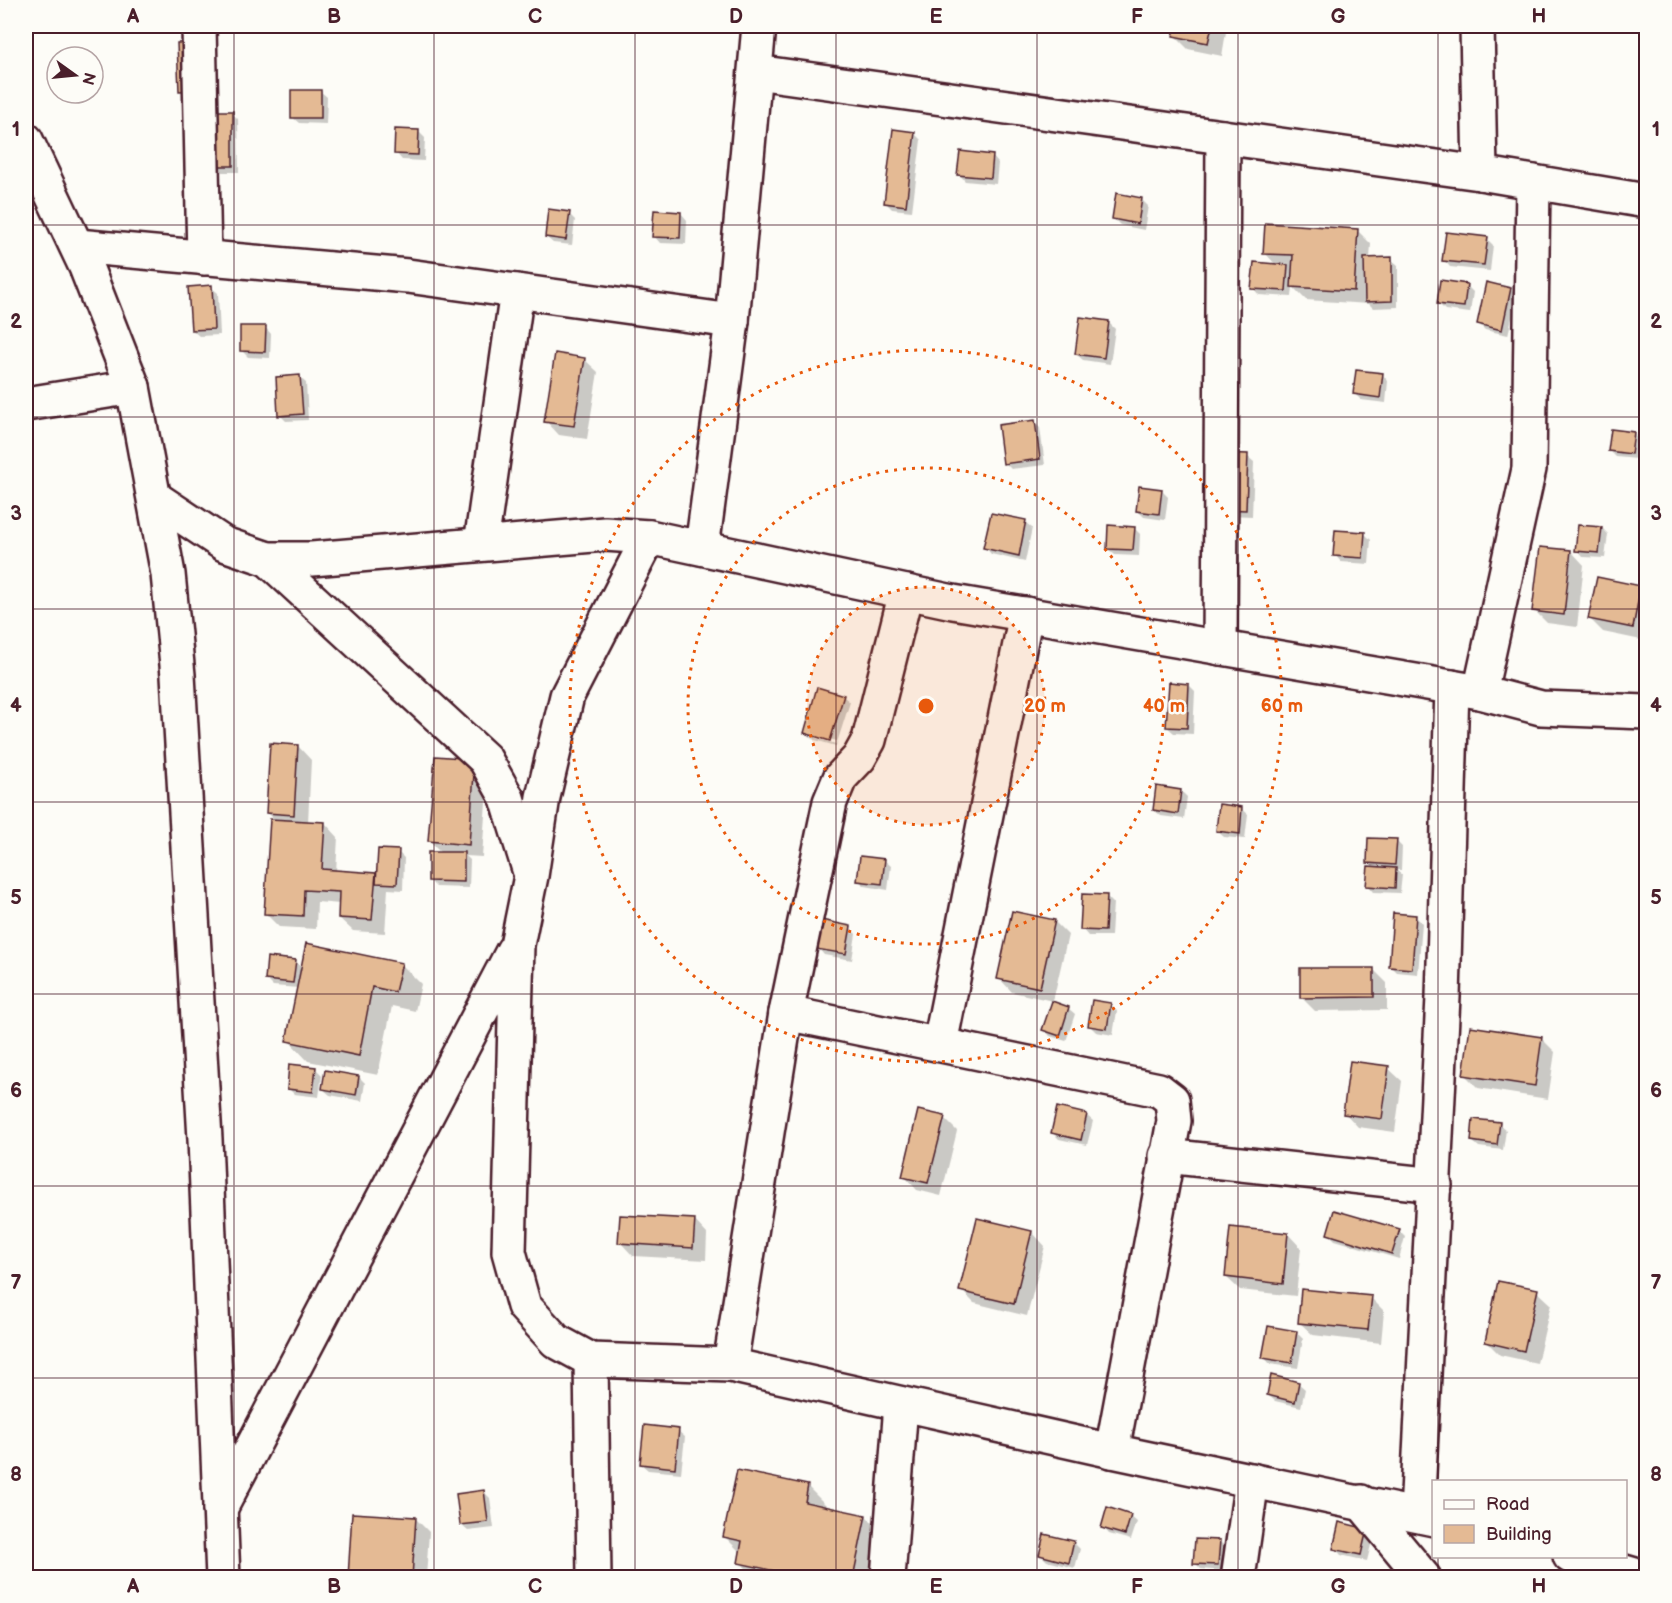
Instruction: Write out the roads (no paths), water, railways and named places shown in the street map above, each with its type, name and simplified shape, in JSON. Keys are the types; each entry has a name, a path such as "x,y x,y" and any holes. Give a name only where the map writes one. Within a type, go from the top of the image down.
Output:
{"street":[{"path":"199,26 204,258"},
{"path":"702,548 732,321 759,26"},
{"path":"1477,26 1480,173"},
{"path":"756,72 1480,173 1647,201"},
{"path":"1220,648 1223,137"},
{"path":"26,140 77,246 133,387 168,574 177,675 205,1138 223,1578"},
{"path":"649,537 567,696 543,797 531,876 517,945 509,1252 524,1306 556,1341 591,1360 730,1365 1112,1451 1425,1516 1435,1185 1466,690 1529,469 1533,182"},
{"path":"77,246 408,276 732,321"},
{"path":"481,544 517,291"},
{"path":"26,404 133,387"},
{"path":"155,498 224,544 268,559 312,559 605,534 649,537 906,592 1466,690 1541,708 1647,712"},
{"path":"268,559 485,759 507,798 531,876"},
{"path":"730,1365 786,1013 830,802 840,778 859,758 868,740 906,592"},
{"path":"940,1044 1026,614"},
{"path":"220,1509 517,945"},
{"path":"786,1013 1159,1090 1172,1100 1174,1121 1112,1451"},
{"path":"1166,1156 1435,1185"},
{"path":"591,1360 594,1578"},
{"path":"888,1578 901,1404"},
{"path":"1238,1578 1252,1480"},
{"path":"1361,1502 1424,1578"},
{"path":"1574,1558 1645,1578"}]}
